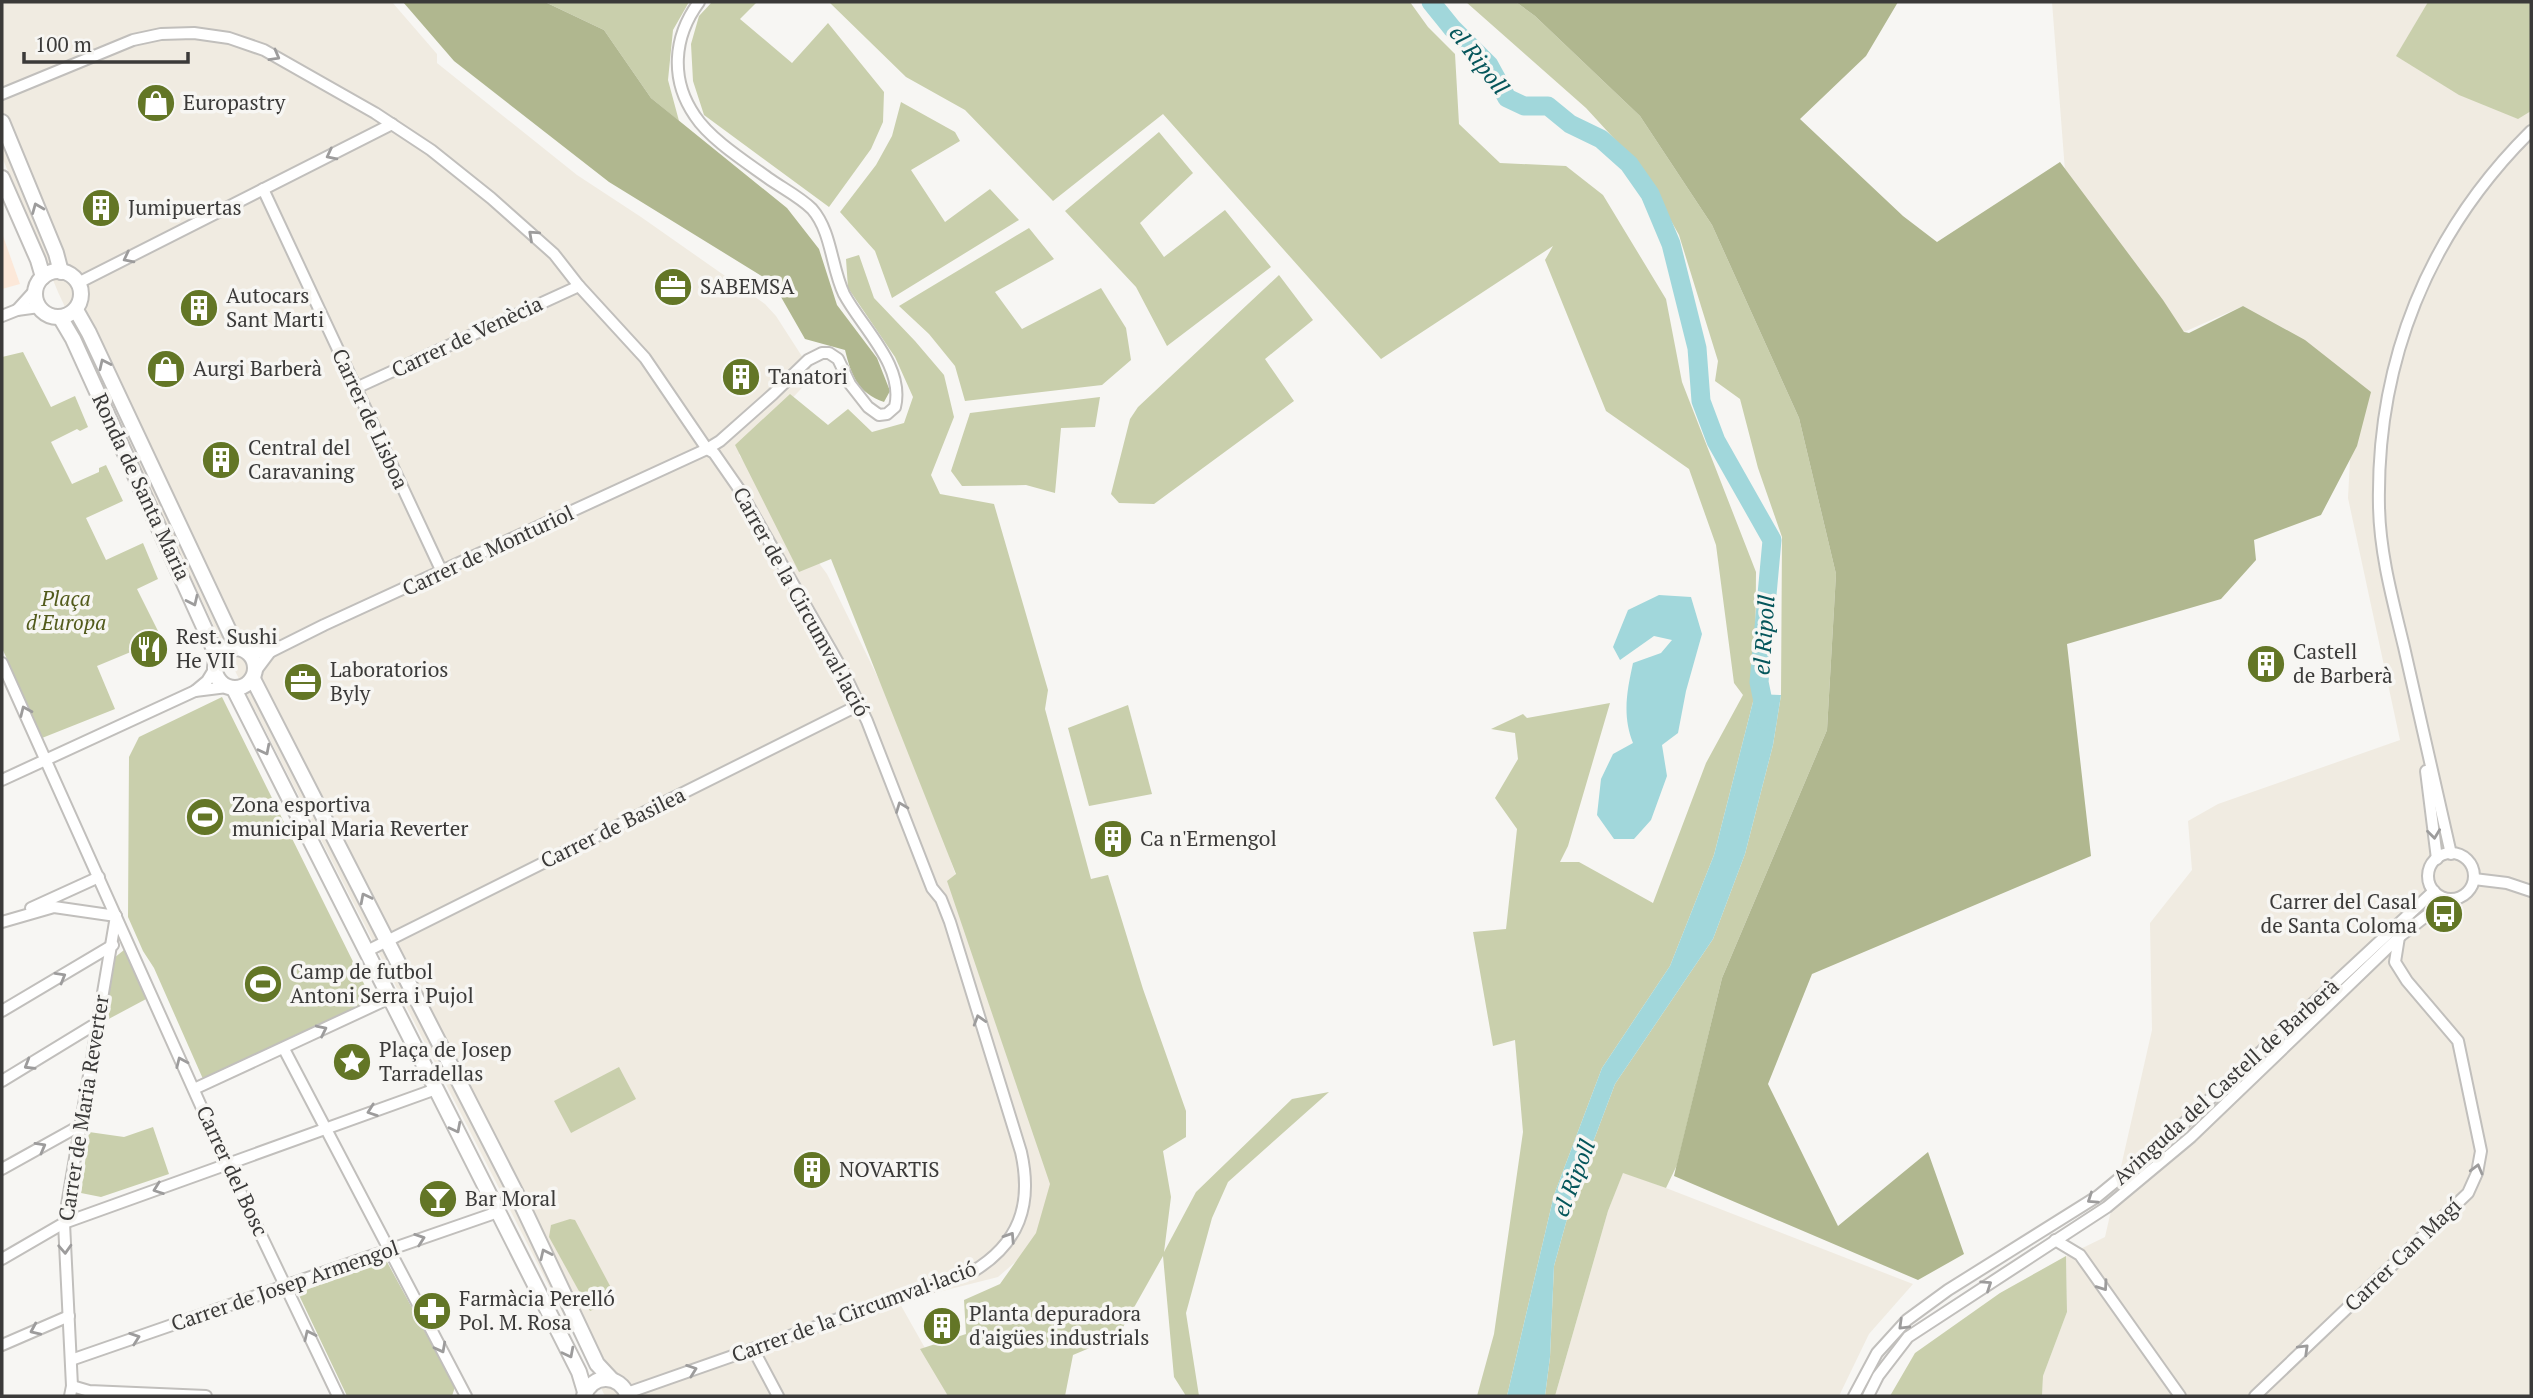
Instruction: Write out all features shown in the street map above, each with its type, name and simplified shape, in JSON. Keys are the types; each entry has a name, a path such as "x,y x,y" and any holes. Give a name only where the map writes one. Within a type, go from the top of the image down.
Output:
{"street":[{"name":"Carrer de Monturiol","path":"242,650 270,652 707,449 774,394 808,360 821,353 829,353 838,359 849,384 868,407 879,415 887,414 895,407 897,384 883,354 844,294 820,221 811,208 716,138 695,118 681,92 678,48 685,23 699,2"},
{"name":"Carrer de la Circumval·lació","path":"2,94 133,40 161,34 194,33 229,38 264,50 431,150 554,254 579,286 645,358 707,449 714,453 746,500 844,673 932,888 941,899 950,922 1021,1152 1026,1197 1010,1240 992,1259 972,1272 628,1394"},
{"path":"2,122 56,253 61,272"},
{"path":"78,283 391,124"},
{"path":"2451,854 2386,569 2379,508 2380,454 2386,402 2399,348 2430,267 2469,201 2528,136"},
{"path":"2,178 38,260 39,283 36,300 39,307 47,314 60,317 76,310 81,295 78,283 69,274 51,272 39,283 17,310"},
{"name":"Carrer de Lisboa","path":"263,189 442,572"},
{"name":"Carrer de Venècia","path":"356,388 579,286"},
{"path":"2,316 17,310 39,307"},
{"name":"Ronda de Santa Maria","path":"76,310 242,650"},
{"name":"Ronda de Santa Maria","path":"60,317 79,351 216,663"},
{"path":"2,780 195,691 207,681 216,663 227,650 242,650 254,661 254,675 520,1201 597,1364 628,1394"},
{"name":"Carrer de Monturiol","path":"254,675 270,652"},
{"name":"Carrer del Bosc","path":"2,663 227,1164 338,1396"},
{"path":"216,663 218,678 231,688 367,951 579,1372 585,1394"},
{"path":"195,691 248,684 254,675"},
{"name":"Carrer de Basilea","path":"367,951 859,705"},
{"path":"2420,717 2437,859 2429,872 2429,879 2434,891 2448,899 2466,893 2474,879 2469,861 2451,854 2437,859"},
{"path":"2,922 99,877"},
{"path":"2474,879 2531,891"},
{"name":"Avinguda del Castell de Barberà","path":"1854,1396 1877,1353 1907,1320 1948,1290 2098,1196 2148,1156 2434,891"},
{"name":"Avinguda del Castell de Barberà","path":"1868,1396 1878,1376 1908,1337 2107,1207 2191,1137 2399,937 2448,899"},
{"path":"2,922 54,907 116,916"},
{"name":"Carrer de Maria Reverter","path":"71,1391 64,1223 116,916"},
{"path":"109,951 124,933"},
{"name":"Carrer Can Magí","path":"2255,1396 2468,1193 2477,1173 2481,1151 2458,1041 2407,981 2395,962 2399,937"},
{"path":"2,1011 109,951 129,945"},
{"path":"194,1089 390,998"},
{"path":"2,1081 97,1023"},
{"path":"284,1049 466,1396"},
{"path":"2,1259 64,1223 436,1088"},
{"path":"2,1169 80,1125"},
{"name":"Carrer de Josep Armengol","path":"71,1360 498,1212"},
{"path":"2054,1240 2080,1255 2180,1396"},
{"path":"2,1345 69,1315"},
{"path":"753,1349 778,1396"},
{"path":"585,1394 596,1381 611,1379"},
{"path":"71,1391 206,1396"},
{"path":"92,1396 112,1393"}],"shaded area":[{"path":"2,2 392,2 437,54 437,63 577,175 765,304 776,316 814,375 739,455 827,574 913,749 1057,1175 1048,1223 1028,1251 998,1277 899,1302 952,1396 605,1396 234,669 58,292 2,157"},
{"path":"2052,2 2531,2 2531,1396 2042,1396 2043,1376 2067,1312 2066,1256 2105,1237 2152,1030 2150,923 2192,870 2188,821 2218,804 2400,740 2348,498 2354,383 2243,306 2184,332 2065,171"},
{"path":"2,233 20,284 2,289"},
{"path":"1623,1172 1913,1284 1869,1334 1839,1396 1555,1396 1608,1211"}],"green space":[{"path":"403,2 545,2 604,30 651,98 787,208 819,249 837,305 877,358 890,391 884,402 868,394 857,382 845,350 805,339 773,283 609,182 454,61"},
{"path":"545,2 689,2 673,30 668,80 679,121 651,98 604,30"},
{"path":"712,2 757,2 740,19 792,63 828,23 884,92 883,122 871,149 829,207 704,115 693,81 691,44 699,16"},
{"path":"829,2 1410,2 1428,27 1455,54 1459,124 1500,163 1566,166 1603,195 1666,299 1682,382 1756,572 1755,694 1714,855 1670,966 1602,1068 1554,1195 1507,1396 1477,1396 1494,1334 1523,1132 1515,1040 1493,1046 1473,932 1506,929 1517,829 1495,798 1518,759 1515,733 1491,729 1523,714 1527,718 1610,703 1568,846 1560,862 1579,862 1653,903 1706,763 1743,695 1734,683 1716,545 1689,469 1606,411 1545,260 1553,246 1381,359 1163,114 1053,201 965,110 906,77"},
{"path":"1466,2 1516,2 1535,16 1640,116 1712,225 1799,418 1836,574 1827,730 1722,978 1677,1165 1666,1188 1623,1173 1608,1211 1555,1396 1545,1396 1550,1357 1554,1266 1575,1190 1615,1084 1713,939 1745,854 1773,745 1781,695 1782,537 1758,468 1740,399 1715,381 1718,361 1679,235 1642,169 1586,108"},
{"path":"1516,2 1898,2 1866,56 1800,119 1903,216 1937,242 2060,162 2184,332 2189,333 2243,306 2305,340 2371,392 2357,446 2321,515 2254,540 2256,560 2221,599 2067,644 2091,856 1812,974 1768,1084 1838,1226 1928,1152 1964,1254 1918,1280 1674,1176 1722,978 1827,730 1836,574 1799,418 1712,225 1640,116 1535,16"},
{"path":"2428,2 2531,2 2531,111 2518,119 2459,95 2396,56"},
{"path":"901,102 955,132 960,141 911,170 945,222 990,189 1019,220 892,298 875,251 840,212 876,165 892,136"},
{"path":"1159,132 1193,173 1140,223 1164,257 1225,210 1271,267 1167,346 1136,287 1065,211"},
{"path":"1029,228 1054,259 995,292 1022,329 1101,288 1126,328 1131,360 1102,385 965,401 955,366 929,334 899,306"},
{"path":"859,255 874,298 944,375 954,417 931,475 940,494 994,504 1048,690 1045,709 1091,879 1108,875 1143,989 1186,1111 1186,1137 1163,1151 1171,1197 1164,1252 1196,1192 1292,1099 1329,1092 1228,1182 1212,1218 1186,1313 1199,1396 1186,1396 1174,1377 1163,1256 1118,1336 1073,1355 1065,1396 948,1396 920,1349 966,1334 964,1300 1000,1284 1036,1233 1050,1184 947,881 956,874 831,559 799,572 735,445 790,394 828,425 848,409 872,432 904,423 913,397 895,357 848,288 846,259"},
{"path":"1279,275 1313,320 1265,359 1294,401 1154,504 1119,503 1111,494 1130,419 1138,407"},
{"name":"Plaça d'Europa","path":"23,352 51,407 75,396 88,427 80,431 77,429 51,442 72,484 99,472 99,468 106,465 123,501 86,518 106,560 143,543 158,579 137,589 162,639 97,666 115,709 42,738 2,648 2,357"},
{"path":"1100,397 1095,427 1061,428 1055,493 1026,485 962,486 951,471 970,413"},
{"path":"222,697 372,1000 203,1079 154,968 128,917 129,757 139,737"},
{"path":"1128,705 1152,794 1089,806 1068,728"},
{"path":"124,950 129,953 148,998 103,1022 114,958"},
{"path":"619,1067 636,1099 571,1133 554,1101"},
{"path":"153,1127 169,1174 101,1197 81,1193 89,1132 124,1137"},
{"path":"575,1220 617,1299 590,1311 549,1237 551,1225"},
{"path":"2066,1256 2067,1312 2043,1376 2042,1396 1890,1396 1915,1353 2000,1293"},
{"path":"386,1260 455,1387 452,1396 347,1396 298,1293"}],"water":[{"path":"1659,595 1691,597 1702,634 1686,691 1678,733 1662,745 1667,776 1651,820 1634,839 1614,839 1597,815 1601,779 1613,754 1633,743 1628,723 1627,693 1633,663 1661,653 1672,640 1654,636 1620,660 1613,647 1628,610"},
{"path":"1755,694 1781,695 1773,745 1745,854 1713,939 1615,1084 1575,1190 1554,1266 1550,1357 1545,1396 1507,1396 1554,1195 1602,1068 1670,966 1714,855"}],"waterway":[{"name":"el Ripoll","path":"1431,2 1452,28 1489,65 1507,98 1524,106 1548,106 1570,124 1601,139 1629,164 1650,194 1671,244 1697,348 1701,401 1716,441 1772,540 1759,682 1767,721"}],"place":[{"name":"Europastry","path":"156,103"},
{"name":"Jumipuertas","path":"101,208"},
{"name":"SABEMSA","path":"673,287"},
{"name":"Autocars Sant Marti","path":"199,308"},
{"name":"Aurgi Barberà","path":"166,369"},
{"name":"Tanatori","path":"741,377"},
{"name":"Central del Caravaning","path":"221,460"},
{"name":"Rest. Sushi He VII","path":"149,649"},
{"name":"Castell de Barberà","path":"2266,664"},
{"name":"Laboratorios Byly","path":"303,682"},
{"name":"Zona esportiva municipal Maria Reverter","path":"205,817"},
{"name":"Ca n'Ermengol","path":"1113,839"},
{"name":"Carrer del Casal de Santa Coloma","path":"2444,914"},
{"name":"Camp de futbol Antoni Serra i Pujol","path":"263,984"},
{"name":"Plaça de Josep Tarradellas","path":"352,1062"},
{"name":"NOVARTIS","path":"812,1170"},
{"name":"Bar Moral","path":"438,1199"},
{"name":"Farmàcia Perelló Pol. M. Rosa","path":"432,1311"},
{"name":"Planta depuradora d'aigües industrials","path":"942,1326"}]}
